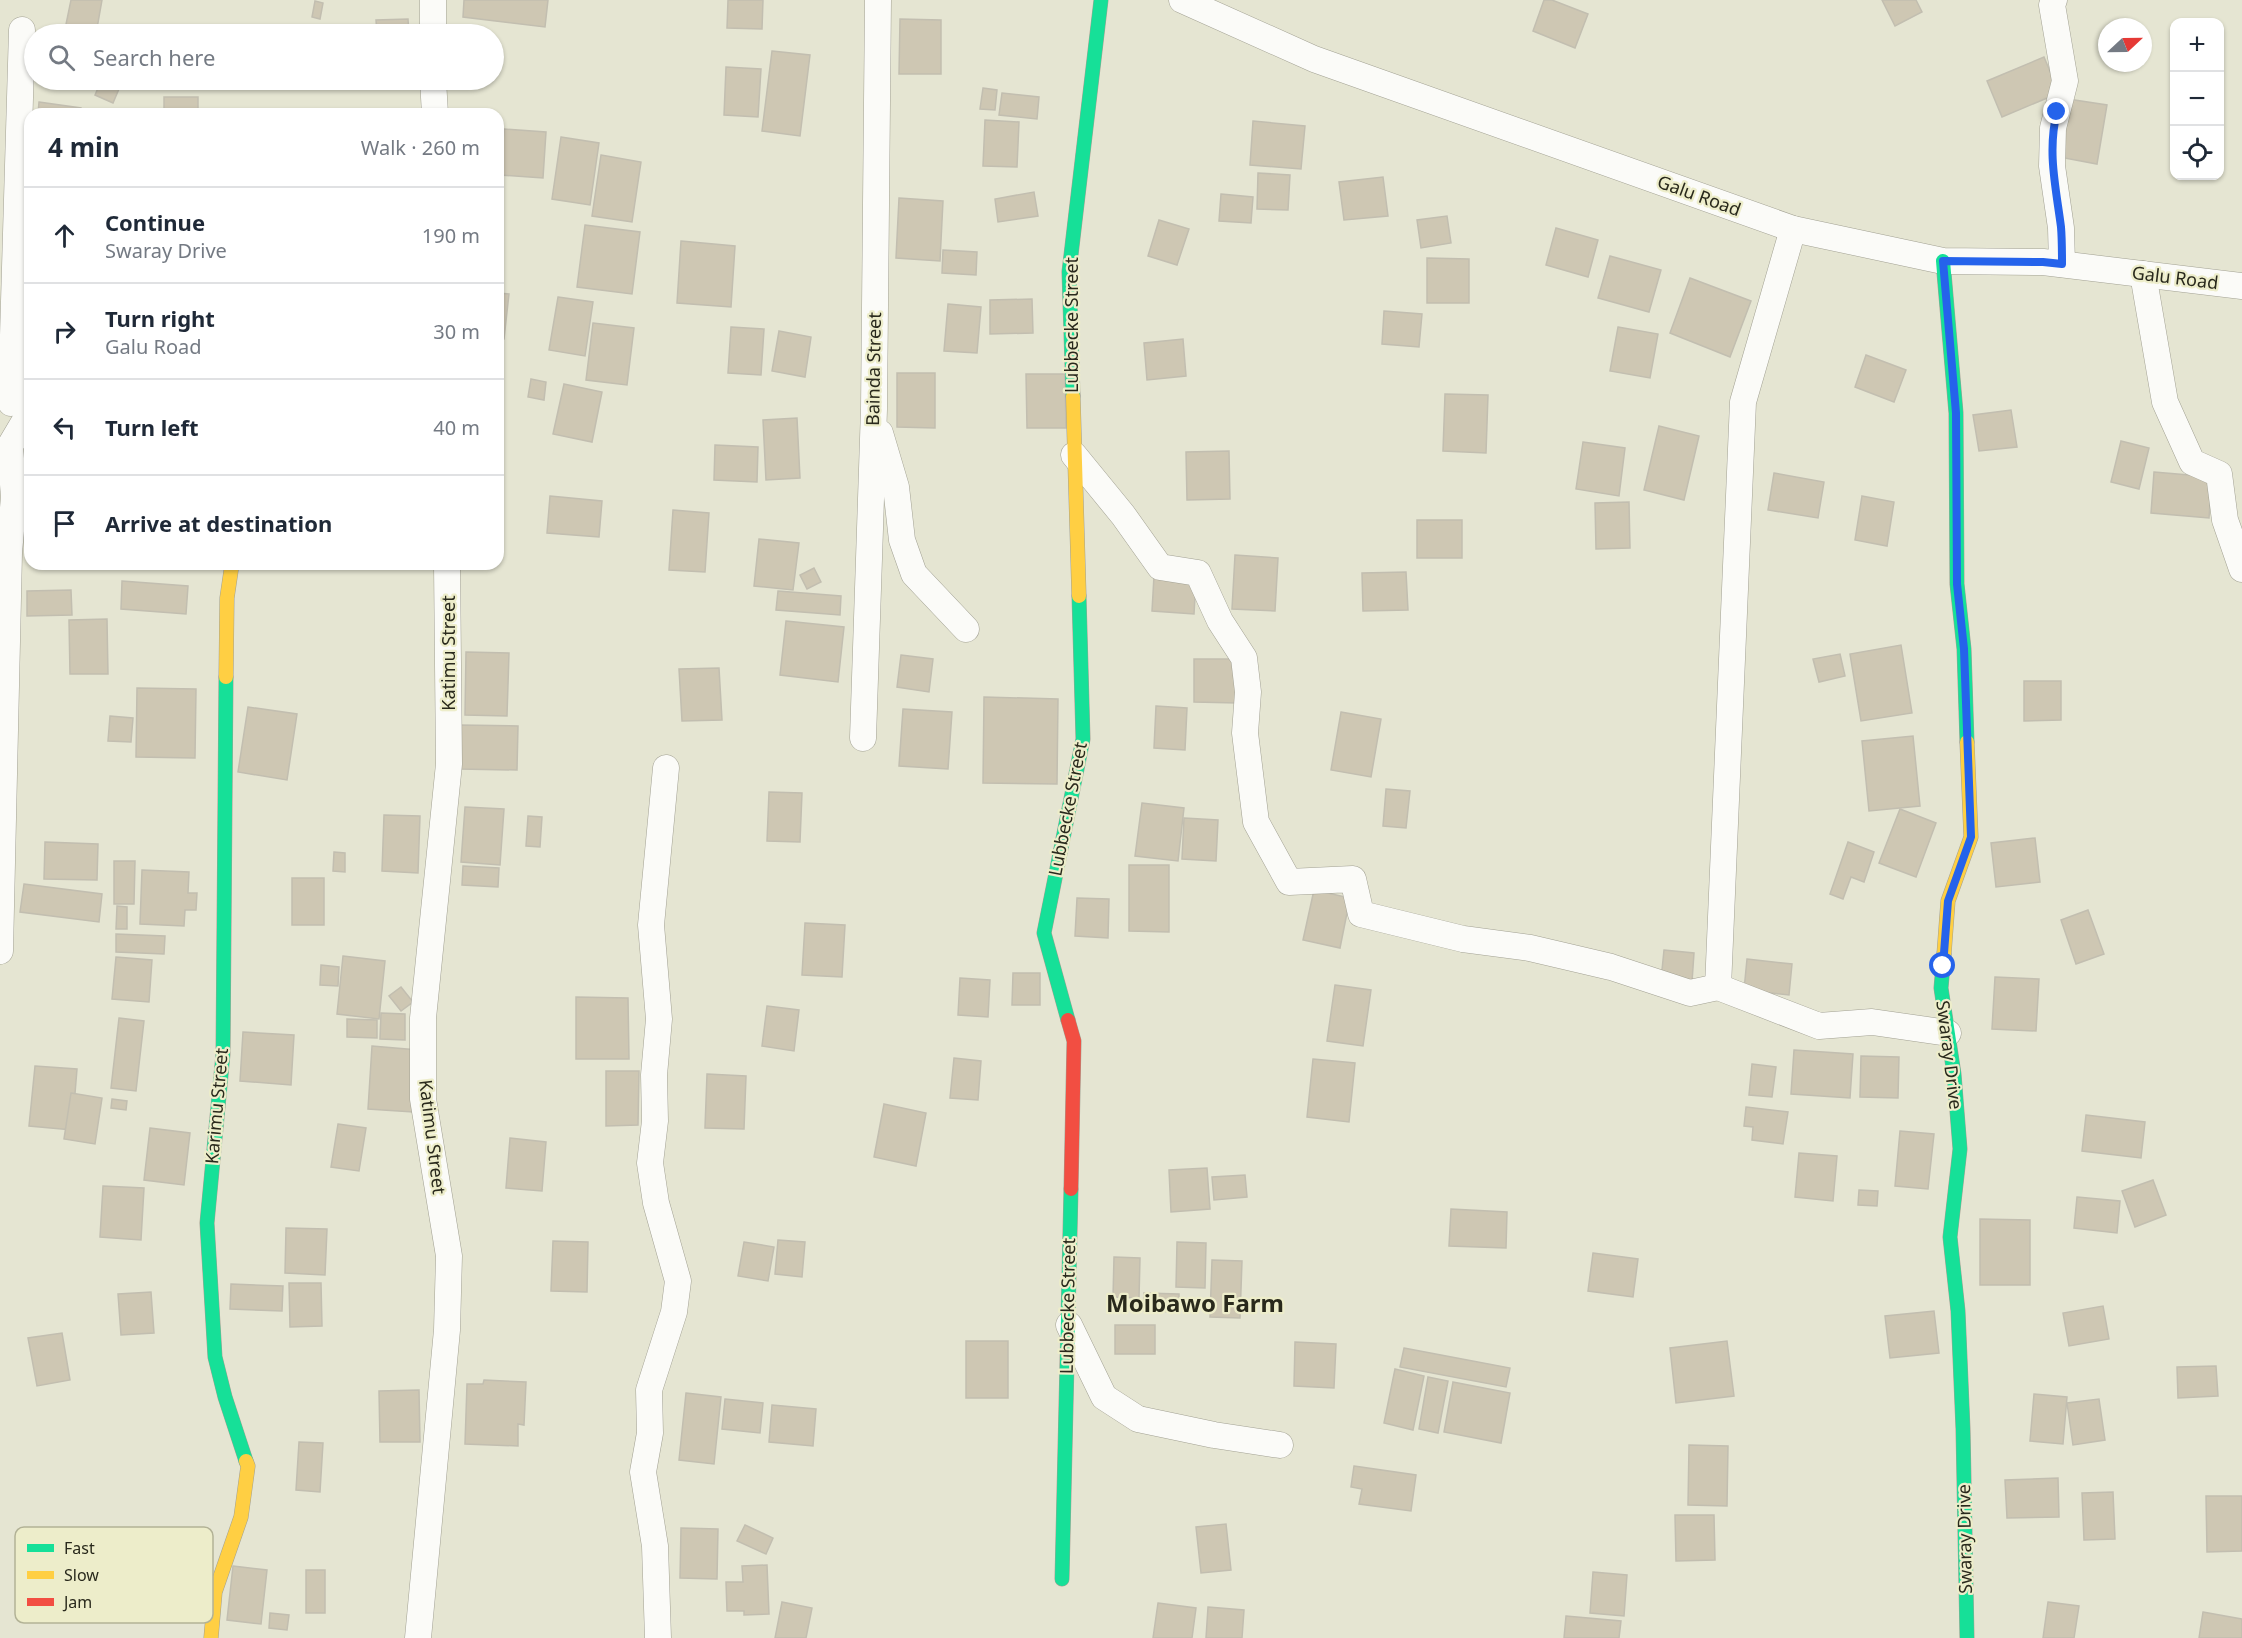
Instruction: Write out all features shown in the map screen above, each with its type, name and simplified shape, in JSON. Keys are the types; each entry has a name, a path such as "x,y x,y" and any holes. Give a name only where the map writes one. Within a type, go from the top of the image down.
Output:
{"street":[{"path":"433,0 433,24"},
{"name":"Bainda Street","path":"863,738 874,409 878,0"},
{"name":"Lubbecke Street","path":"1062,1579 1074,1041 1044,933 1083,739 1069,273 1101,0"},
{"name":"Galu Road","path":"1182,0 1314,59 1793,230 1943,261 2043,262 2242,286"},
{"path":"2054,0 2052,5 2065,81 2053,128 2052,166 2061,228 2062,264"},
{"path":"0,951 9,553 14,497 10,446 18,405 22,30"},
{"path":"434,90 435,108"},
{"path":"1718,987 1743,402 1793,230"},
{"name":"Swaray Drive","path":"1943,261 1956,413 1957,584 1964,649 1971,837 1948,901 1941,987 1954,1074 1959,1149 1950,1237 1958,1323 1967,1638"},
{"path":"2144,274 2165,402 2192,462 2219,474 2225,520 2242,569"},
{"path":"874,409 897,487 902,540 914,574 966,629"},
{"path":"1074,455 1123,515 1160,567 1198,573 1220,621 1244,658 1248,692 1245,733 1256,822 1289,882 1353,879 1361,914 1463,939 1530,948 1611,967 1690,993 1718,987 1819,1026 1872,1022 1948,1034"},
{"name":"Karimu Street","path":"213,1615 215,1592 241,1517 248,1466 225,1397 215,1357 207,1223 223,1054 227,598 231,570"},
{"name":"Katimu Street","path":"418,1638 447,1309 448,1256 423,1100 423,1018 449,764 447,570"},
{"path":"658,1638 655,1546 643,1472 650,1433 649,1390 674,1312 678,1281 656,1203 650,1163 655,1121 654,1074 659,1019 651,926 666,768"},
{"path":"1068,1322 1104,1397 1138,1419 1214,1435 1280,1445"},
{"name":"Karimu Street","path":"211,1638 212,1623"}],"building":[{"path":"71,0 102,0 98,24 66,24"},
{"path":"464,0 548,0 545,27 463,17"},
{"path":"728,0 763,0 762,29 727,28"},
{"path":"1544,0 1552,0 1588,14 1575,48 1533,31"},
{"path":"1882,0 1916,0 1922,12 1895,26"},
{"path":"315,1 323,3 320,19 312,17"},
{"path":"408,19 408,24 376,24 376,20"},
{"path":"900,19 941,20 941,74 899,74"},
{"path":"772,51 810,55 800,136 762,131"},
{"path":"2044,57 2059,93 2002,117 1987,81"},
{"path":"726,67 761,69 758,117 724,115"},
{"path":"983,88 997,90 995,110 980,109"},
{"path":"97,90 119,90 113,103 95,95"},
{"path":"1002,93 1039,97 1037,119 999,115"},
{"path":"164,97 198,97 198,108 164,108"},
{"path":"2068,99 2107,105 2097,164 2059,157"},
{"path":"39,102 81,108 38,108"},
{"path":"985,120 1019,122 1017,167 983,166"},
{"path":"1253,121 1305,126 1301,169 1250,165"},
{"path":"504,129 546,132 543,178 504,175"},
{"path":"561,137 599,143 590,205 552,199"},
{"path":"601,155 641,162 632,222 592,216"},
{"path":"1258,173 1290,175 1288,210 1257,209"},
{"path":"1383,177 1388,216 1344,220 1339,182"},
{"path":"1034,192 1038,216 998,222 995,199"},
{"path":"1221,194 1253,197 1251,223 1219,221"},
{"path":"899,198 943,201 940,261 896,258"},
{"path":"1447,216 1451,243 1421,248 1417,220"},
{"path":"1159,220 1189,229 1177,265 1148,256"},
{"path":"585,225 640,232 632,294 577,287"},
{"path":"1556,228 1598,240 1588,277 1546,265"},
{"path":"681,241 735,246 731,307 677,303"},
{"path":"943,250 977,252 976,275 942,273"},
{"path":"1610,256 1661,270 1649,312 1598,298"},
{"path":"1427,258 1469,259 1469,303 1427,303"},
{"path":"1690,278 1751,301 1730,357 1670,333"},
{"path":"504,294 509,294 504,339"},
{"path":"558,297 593,302 585,356 549,350"},
{"path":"1032,299 1033,333 990,334 990,300"},
{"path":"948,304 981,307 977,353 944,351"},
{"path":"1384,311 1422,314 1419,347 1382,344"},
{"path":"593,323 634,328 627,385 586,380"},
{"path":"731,327 764,329 761,375 728,373"},
{"path":"1618,327 1658,334 1650,378 1610,371"},
{"path":"779,331 811,337 805,377 772,371"},
{"path":"1183,339 1186,376 1147,380 1144,343"},
{"path":"1866,355 1906,370 1894,402 1855,387"},
{"path":"897,373 935,373 935,428 897,427"},
{"path":"1026,374 1065,374 1066,428 1027,428"},
{"path":"531,379 546,382 544,400 528,397"},
{"path":"564,384 602,392 592,442 553,434"},
{"path":"1445,394 1488,395 1486,453 1443,451"},
{"path":"2011,410 2017,447 1979,451 1973,415"},
{"path":"797,418 800,478 766,480 763,420"},
{"path":"1659,426 1699,436 1684,500 1644,490"},
{"path":"2121,441 2149,448 2139,489 2111,482"},
{"path":"1583,442 1625,448 1619,496 1576,489"},
{"path":"715,445 758,447 757,482 714,480"},
{"path":"1229,451 1230,499 1187,500 1186,452"},
{"path":"2154,472 2212,477 2209,518 2151,513"},
{"path":"1774,473 1824,482 1818,518 1768,510"},
{"path":"550,496 602,501 599,537 547,533"},
{"path":"1862,496 1894,502 1887,546 1855,540"},
{"path":"1629,502 1630,548 1596,549 1595,503"},
{"path":"673,510 709,513 705,572 669,570"},
{"path":"1417,520 1462,520 1462,558 1417,558"},
{"path":"759,539 799,543 793,590 754,586"},
{"path":"1235,555 1278,558 1275,611 1232,609"},
{"path":"814,568 821,582 807,589 800,575"},
{"path":"1406,572 1408,610 1363,611 1362,573"},
{"path":"1154,576 1196,578 1194,614 1152,611"},
{"path":"122,581 188,586 186,614 121,609"},
{"path":"71,590 72,615 27,616 27,591"},
{"path":"778,591 841,596 840,615 776,610"},
{"path":"107,619 108,674 70,674 69,620"},
{"path":"786,621 844,627 838,682 780,675"},
{"path":"1901,645 1912,713 1861,721 1850,654"},
{"path":"466,652 509,653 507,716 465,715"},
{"path":"1840,654 1845,676 1819,682 1813,659"},
{"path":"901,655 933,659 929,692 897,687"},
{"path":"1194,659 1236,659 1237,703 1194,702"},
{"path":"719,668 722,720 682,721 679,669"},
{"path":"2024,681 2061,681 2061,720 2024,721"},
{"path":"137,688 196,689 195,758 136,757"},
{"path":"984,697 1058,699 1057,784 983,783"},
{"path":"1156,706 1187,708 1185,750 1154,748"},
{"path":"248,707 297,714 287,780 238,772"},
{"path":"903,709 952,712 948,769 899,766"},
{"path":"1341,712 1381,719 1371,777 1331,770"},
{"path":"110,716 133,718 131,742 108,741"},
{"path":"459,725 518,726 517,770 459,769"},
{"path":"1913,736 1920,806 1869,811 1862,741"},
{"path":"1386,789 1410,791 1406,828 1383,826"},
{"path":"769,792 802,793 800,842 767,841"},
{"path":"1142,803 1184,808 1178,861 1135,856"},
{"path":"465,807 504,809 500,865 461,862"},
{"path":"1900,809 1936,823 1916,877 1879,863"},
{"path":"384,815 420,816 418,873 382,871"},
{"path":"528,816 542,817 540,847 526,846"},
{"path":"1184,818 1218,820 1216,861 1182,859"},
{"path":"2035,838 2040,882 1996,887 1991,843"},
{"path":"45,842 98,844 97,880 44,879"},
{"path":"1848,842 1874,852 1864,882 1851,877 1843,899 1830,894"},
{"path":"334,852 345,853 345,872 333,871"},
{"path":"114,861 135,861 134,904 114,904"},
{"path":"1129,865 1169,865 1169,932 1129,931"},
{"path":"463,866 499,868 498,887 462,885"},
{"path":"142,870 189,872 188,893 197,893 196,910 185,910 184,926 140,924"},
{"path":"292,878 324,878 324,925 292,925"},
{"path":"24,884 102,894 99,922 20,912"},
{"path":"1314,890 1350,898 1340,948 1303,940"},
{"path":"1077,898 1109,899 1108,938 1075,936"},
{"path":"117,906 127,907 127,929 116,929"},
{"path":"2088,910 2104,954 2076,964 2061,920"},
{"path":"805,923 845,925 842,977 802,975"},
{"path":"116,934 165,936 164,954 116,952"},
{"path":"1664,950 1694,953 1692,982 1661,980"},
{"path":"343,956 385,961 379,1019 337,1014"},
{"path":"116,957 152,960 149,1002 112,999"},
{"path":"1747,959 1792,964 1789,995 1744,990"},
{"path":"321,965 339,967 338,986 320,985"},
{"path":"1013,973 1040,973 1040,1005 1012,1005"},
{"path":"1995,977 2039,979 2036,1031 1992,1029"},
{"path":"960,978 990,980 988,1017 958,1015"},
{"path":"1335,985 1371,990 1363,1046 1327,1041"},
{"path":"401,987 413,1002 401,1011 389,996"},
{"path":"576,997 628,998 629,1059 576,1059"},
{"path":"767,1006 799,1010 794,1051 762,1046"},
{"path":"381,1013 405,1014 405,1040 380,1039"},
{"path":"119,1018 144,1021 136,1091 111,1088"},
{"path":"347,1019 377,1020 377,1038 347,1037"},
{"path":"243,1032 294,1035 291,1085 240,1081"},
{"path":"372,1046 418,1050 413,1112 368,1109"},
{"path":"1794,1050 1853,1054 1850,1098 1791,1094"},
{"path":"1861,1056 1899,1057 1898,1098 1860,1097"},
{"path":"954,1058 981,1061 978,1100 950,1098"},
{"path":"1313,1059 1355,1063 1349,1122 1307,1117"},
{"path":"1752,1064 1776,1067 1772,1097 1749,1095"},
{"path":"35,1066 77,1069 72,1130 29,1126"},
{"path":"606,1071 639,1071 638,1125 606,1126"},
{"path":"707,1074 746,1076 744,1129 705,1128"},
{"path":"71,1093 102,1098 95,1144 64,1139"},
{"path":"112,1099 127,1101 126,1110 111,1108"},
{"path":"884,1104 926,1113 916,1166 874,1157"},
{"path":"1746,1107 1788,1112 1783,1144 1752,1140 1753,1127 1744,1126"},
{"path":"2086,1115 2145,1122 2141,1158 2082,1151"},
{"path":"338,1124 366,1128 359,1171 331,1167"},
{"path":"150,1128 190,1133 184,1185 144,1180"},
{"path":"1900,1131 1934,1134 1928,1189 1895,1186"},
{"path":"510,1138 546,1142 542,1191 506,1188"},
{"path":"1799,1153 1837,1156 1833,1201 1795,1197"},
{"path":"1207,1168 1210,1209 1171,1212 1169,1170"},
{"path":"1245,1175 1247,1197 1214,1200 1212,1177"},
{"path":"2153,1180 2166,1215 2135,1227 2122,1191"},
{"path":"103,1186 144,1188 141,1240 100,1237"},
{"path":"1859,1190 1878,1191 1877,1206 1858,1205"},
{"path":"2077,1197 2120,1201 2117,1233 2074,1228"},
{"path":"1451,1209 1507,1212 1506,1248 1449,1246"},
{"path":"1980,1219 2030,1220 2030,1285 1980,1285"},
{"path":"286,1228 327,1229 325,1275 285,1273"},
{"path":"778,1240 805,1242 802,1277 775,1274"},
{"path":"553,1241 588,1242 587,1292 551,1291"},
{"path":"744,1242 774,1247 768,1281 738,1276"},
{"path":"1177,1242 1206,1243 1205,1288 1176,1287"},
{"path":"1593,1253 1638,1259 1633,1297 1588,1291"},
{"path":"1114,1257 1140,1258 1139,1298 1113,1297"},
{"path":"1212,1260 1242,1261 1240,1318 1210,1317"},
{"path":"289,1283 321,1283 322,1326 290,1327"},
{"path":"231,1284 283,1286 282,1311 230,1309"},
{"path":"151,1292 154,1333 121,1335 118,1294"},
{"path":"1144,1293 1179,1294 1179,1312 1143,1311"},
{"path":"2103,1306 2109,1339 2069,1346 2063,1313"},
{"path":"1934,1311 1939,1353 1890,1358 1885,1316"},
{"path":"1115,1325 1155,1325 1155,1354 1115,1354"},
{"path":"62,1333 70,1380 37,1386 28,1338"},
{"path":"966,1341 1008,1341 1008,1398 966,1398"},
{"path":"1727,1341 1734,1396 1676,1403 1670,1348"},
{"path":"1295,1342 1336,1344 1334,1388 1294,1386"},
{"path":"1404,1348 1510,1368 1506,1387 1400,1367"},
{"path":"2216,1366 2218,1396 2178,1398 2177,1367"},
{"path":"1395,1369 1424,1376 1413,1430 1384,1423"},
{"path":"1428,1377 1448,1381 1438,1433 1419,1429"},
{"path":"484,1380 526,1382 524,1425 518,1424 518,1446 465,1444 467,1384 483,1384"},
{"path":"1453,1382 1510,1393 1501,1443 1444,1432"},
{"path":"419,1390 420,1442 380,1442 379,1391"},
{"path":"686,1393 721,1397 714,1464 679,1460"},
{"path":"2034,1394 2067,1397 2063,1444 2030,1441"},
{"path":"725,1399 763,1403 760,1433 722,1429"},
{"path":"2099,1399 2105,1440 2073,1445 2067,1403"},
{"path":"772,1405 816,1409 813,1446 769,1442"},
{"path":"299,1442 323,1443 320,1492 296,1490"},
{"path":"1689,1445 1728,1446 1727,1506 1688,1505"},
{"path":"1354,1466 1416,1475 1411,1511 1359,1504 1362,1489 1351,1487"},
{"path":"2058,1478 2059,1517 2007,1518 2005,1480"},
{"path":"2113,1492 2115,1539 2084,1540 2082,1493"},
{"path":"2206,1496 2242,1496 2242,1551 2207,1552"},
{"path":"1675,1515 1714,1515 1715,1560 1676,1561"},
{"path":"1226,1524 1231,1570 1201,1573 1196,1527"},
{"path":"745,1525 773,1538 766,1554 737,1541"},
{"path":"681,1528 718,1529 717,1579 680,1578"},
{"path":"767,1565 769,1614 744,1615 744,1611 727,1611 726,1582 743,1582 742,1566"},
{"path":"233,1566 267,1570 261,1624 227,1620"},
{"path":"306,1570 325,1570 325,1613 306,1613"},
{"path":"1593,1572 1627,1575 1624,1616 1590,1613"},
{"path":"782,1602 812,1608 806,1638 775,1638"},
{"path":"2048,1602 2079,1606 2074,1638 2043,1638"},
{"path":"1158,1603 1196,1608 1192,1638 1153,1638"},
{"path":"1208,1607 1244,1610 1242,1638 1206,1638"},
{"path":"2203,1612 2242,1619 2242,1638 2199,1638"},
{"path":"270,1613 289,1615 287,1630 269,1628"},
{"path":"1566,1616 1621,1621 1619,1638 1564,1638"}],"traffic: fast":[{"path":"1073,396 1069,272 1101,0"},
{"path":"1943,261 1956,413 1957,584 1964,649 1967,742"},
{"path":"1068,1020 1044,933 1083,739 1079,596"},
{"path":"226,677 223,1054 207,1223 215,1357 225,1397 246,1461"},
{"path":"1944,954 1941,988 1954,1074 1960,1149 1950,1237 1958,1311 1967,1638"},
{"path":"1062,1579 1071,1189"}],"traffic: slow":[{"path":"1073,396 1079,596"},
{"path":"226,677 227,598 231,570"},
{"path":"1944,954 1948,901 1971,837 1967,742"},
{"path":"213,1615 215,1592 241,1517 248,1466 246,1461"},
{"path":"211,1638 212,1623"}],"traffic: jam":[{"path":"1068,1020 1074,1041 1071,1189"}],"district":[{"name":"Moibawo Farm","path":"1195,1304"}],"route":[{"path":"1943,966 1948,901 1971,837 1964,649 1957,584 1956,413 1943,261 2062,264 2061,228 2052,166 2053,128 2057,112"}]}
